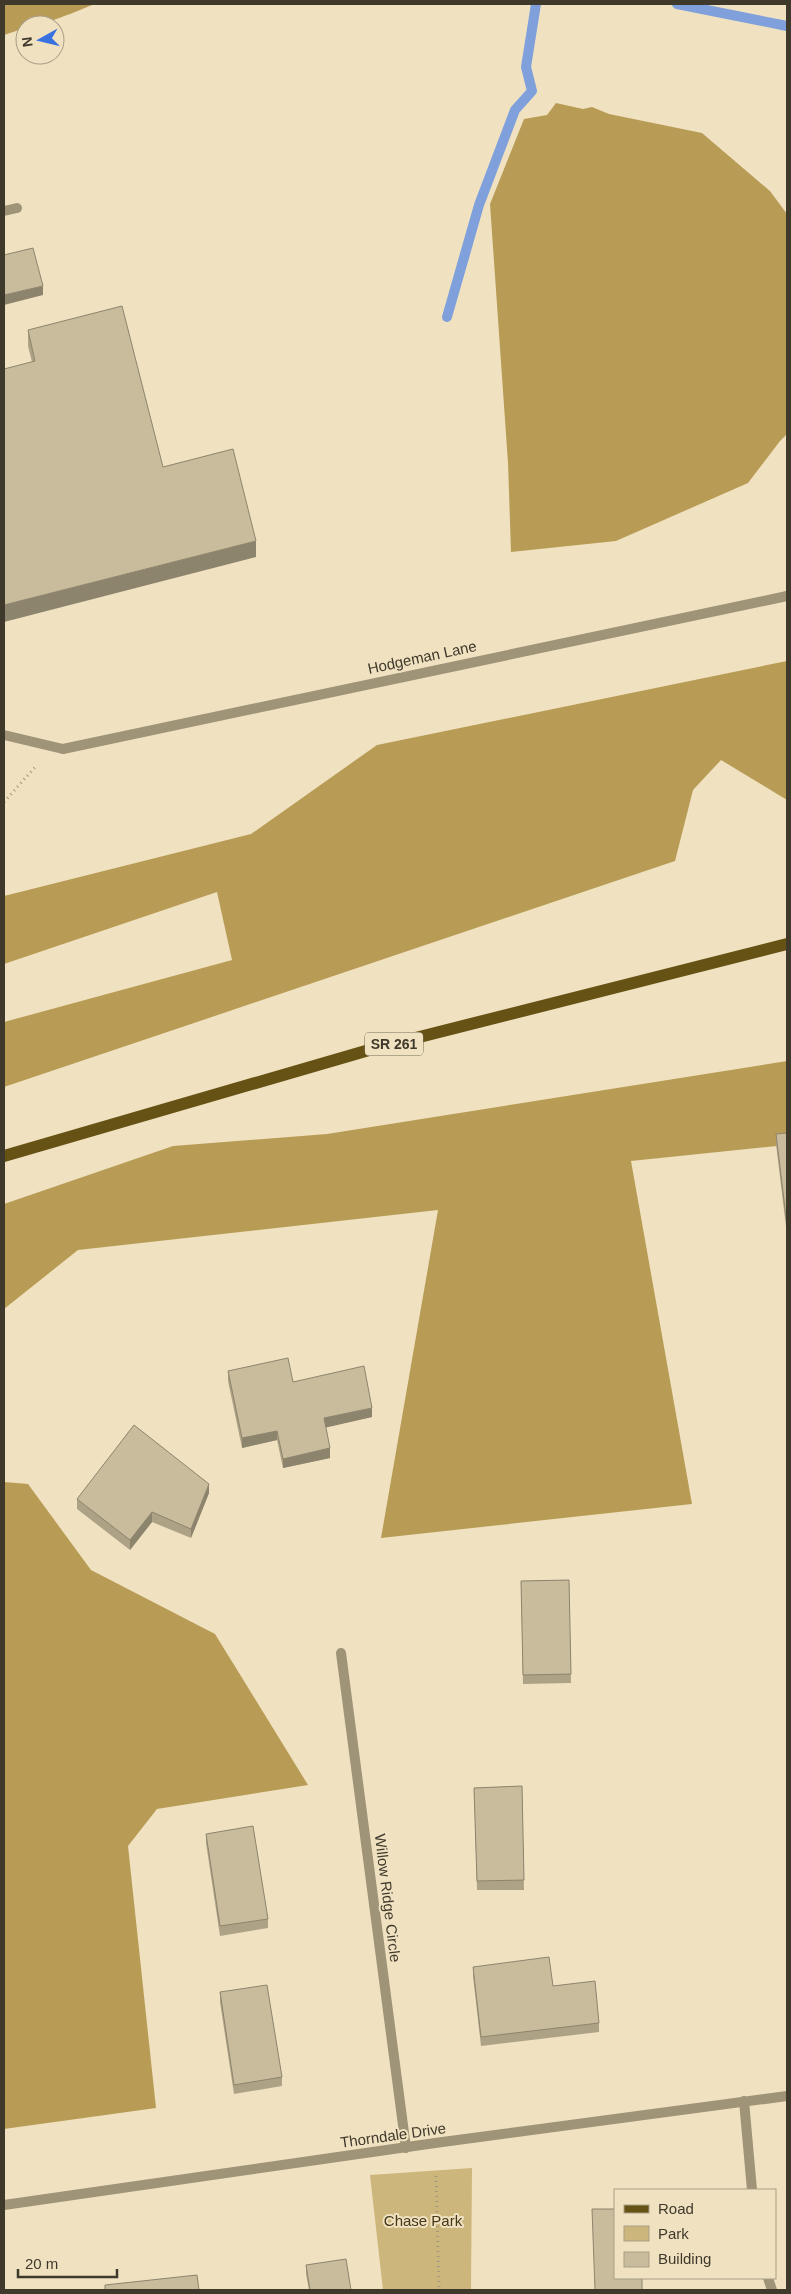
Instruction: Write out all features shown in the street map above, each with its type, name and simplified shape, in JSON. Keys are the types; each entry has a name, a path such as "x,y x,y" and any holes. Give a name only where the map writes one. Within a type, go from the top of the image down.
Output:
{"main road":[{"name":"SR 261","path":"4,1156 376,1048 787,944"}],"street":[{"path":"4,211 17,208"},
{"name":"Hodgeman Lane","path":"63,749 787,596"},
{"path":"4,735 63,749"},
{"name":"Willow Ridge Circle","path":"341,1653 406,2148"},
{"name":"Thorndale Drive","path":"4,2205 787,2096"},
{"path":"744,2101 752,2189"}],"path":[{"path":"4,802 40,761 63,749"},
{"path":"436,2176 439,2290"}],"green space":[{"name":"Chase Park","path":"472,2168 471,2290 383,2290 370,2175"}],"shaded area":[{"path":"4,4 95,4 65,16 15,15 15,31 4,35"},
{"path":"556,103 583,109 592,107 609,114 702,133 770,191 787,214 787,434 748,483 616,541 511,552 508,463 490,204 524,119 547,115"},
{"path":"787,661 787,800 721,760 693,790 675,861 4,1087 4,1022 232,960 217,892 4,964 4,896 251,834 377,745"},
{"path":"787,1061 787,1145 631,1161 692,1504 381,1538 438,1210 78,1250 4,1309 4,1204 173,1146 327,1134"},
{"path":"4,1482 28,1484 91,1570 215,1634 308,1785 157,1809 128,1846 156,2108 4,2129"}],"building":[{"path":"33,248 43,286 4,295 4,255"},
{"path":"122,306 163,467 233,449 256,541 4,605 4,369 35,361 28,330"},
{"path":"787,1133 787,1225 776,1134"},
{"path":"288,1358 293,1382 364,1366 372,1408 324,1418 330,1448 283,1459 277,1431 242,1438 228,1371"},
{"path":"134,1425 209,1484 191,1529 152,1512 130,1540 77,1499"},
{"path":"569,1580 571,1674 523,1675 521,1581"},
{"path":"522,1786 524,1880 477,1881 474,1788"},
{"path":"253,1826 268,1919 220,1926 206,1834"},
{"path":"549,1957 553,1986 595,1981 599,2023 481,2037 473,1967"},
{"path":"267,1985 282,2077 234,2085 220,1992"},
{"path":"592,2209 614,2209 614,2279 642,2279 642,2290 595,2290"},
{"path":"346,2259 351,2290 310,2290 306,2265"},
{"path":"197,2275 199,2290 105,2290 105,2285"}],"waterway":[{"path":"447,317 479,205 515,110 532,91 526,67 536,4"},
{"path":"677,4 787,26"}]}
